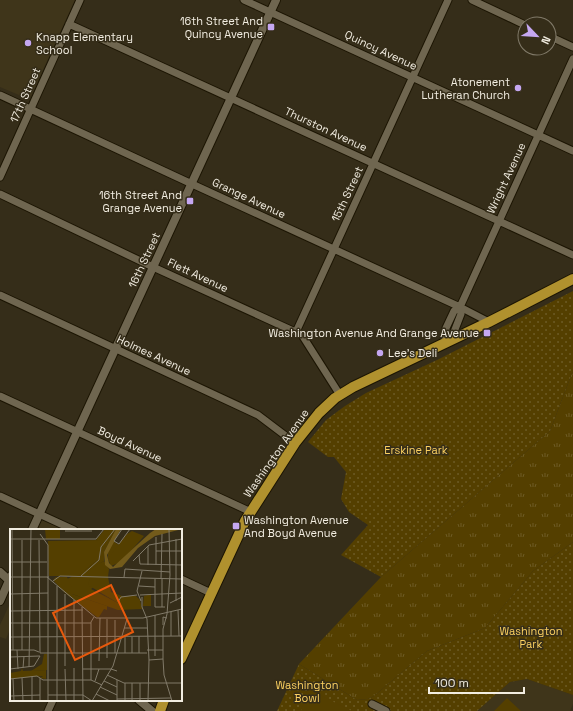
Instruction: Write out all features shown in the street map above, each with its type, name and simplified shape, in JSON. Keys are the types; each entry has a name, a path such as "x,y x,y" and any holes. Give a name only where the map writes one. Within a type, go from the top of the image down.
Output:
{"main road":[{"name":"Washington Avenue","path":"182,657 250,512 295,443 326,405 353,387 489,322 573,279"},
{"path":"160,711 164,701"}],"street":[{"name":"17th Street","path":"0,177 80,0"},
{"name":"Quincy Avenue","path":"244,0 573,151"},
{"name":"16th Street","path":"32,529 276,0"},
{"name":"15th Street","path":"296,332 448,0"},
{"path":"472,0 517,20"},
{"name":"Thurston Avenue","path":"69,24 573,255"},
{"path":"557,40 573,47"},
{"name":"Wright Avenue","path":"445,343 454,332 461,314 460,307 573,59"},
{"name":"Grange Avenue","path":"0,95 460,307 489,322"},
{"name":"Flett Avenue","path":"0,194 302,335 340,395"},
{"name":"Holmes Avenue","path":"0,295 258,415 295,443"},
{"name":"Boyd Avenue","path":"0,396 250,512"},
{"path":"0,496 72,529"},
{"path":"0,572 10,580 0,601"},
{"path":"182,579 211,593"},
{"path":"48,711 53,701"},
{"path":"140,701 152,711"},
{"path":"372,704 386,711"}],"shaded area":[{"name":"Knapp Elementary School","path":"0,0 75,0 31,96 26,98 0,87"},
{"path":"40,514 72,529 32,529"},
{"path":"10,603 10,629 6,639 0,637 0,625"},
{"path":"527,679 573,695 573,704 570,711 477,711 510,682"}],"green space":[{"name":"Erskine Park","path":"573,291 573,372 550,431 381,577 341,555 368,525 349,512 341,499 346,472 334,457 328,457 308,442 326,420 366,393 437,360"},
{"path":"573,372 573,542 533,571 485,628 427,651 374,696 368,699 357,700 299,664 381,577 550,431"},
{"name":"Washington Park","path":"573,542 573,695 527,679 510,682 477,711 277,711 299,664 357,700 368,699 374,696 427,651 485,628 533,571"},
{"path":"308,689 352,711 301,711"},
{"path":"507,698 521,711 494,711"}],"place":[{"name":"16th Street And Quincy Avenue","path":"271,27"},
{"name":"Knapp Elementary School","path":"28,43"},
{"name":"Atonement Lutheran Church","path":"518,88"},
{"name":"16th Street And Grange Avenue","path":"190,201"},
{"name":"Washington Avenue And Grange Avenue","path":"487,333"},
{"name":"Lee's Deli","path":"380,353"},
{"name":"Washington Avenue And Boyd Avenue","path":"236,526"}],"park label":[{"name":"Washington Bowl","path":"307,691"}]}
